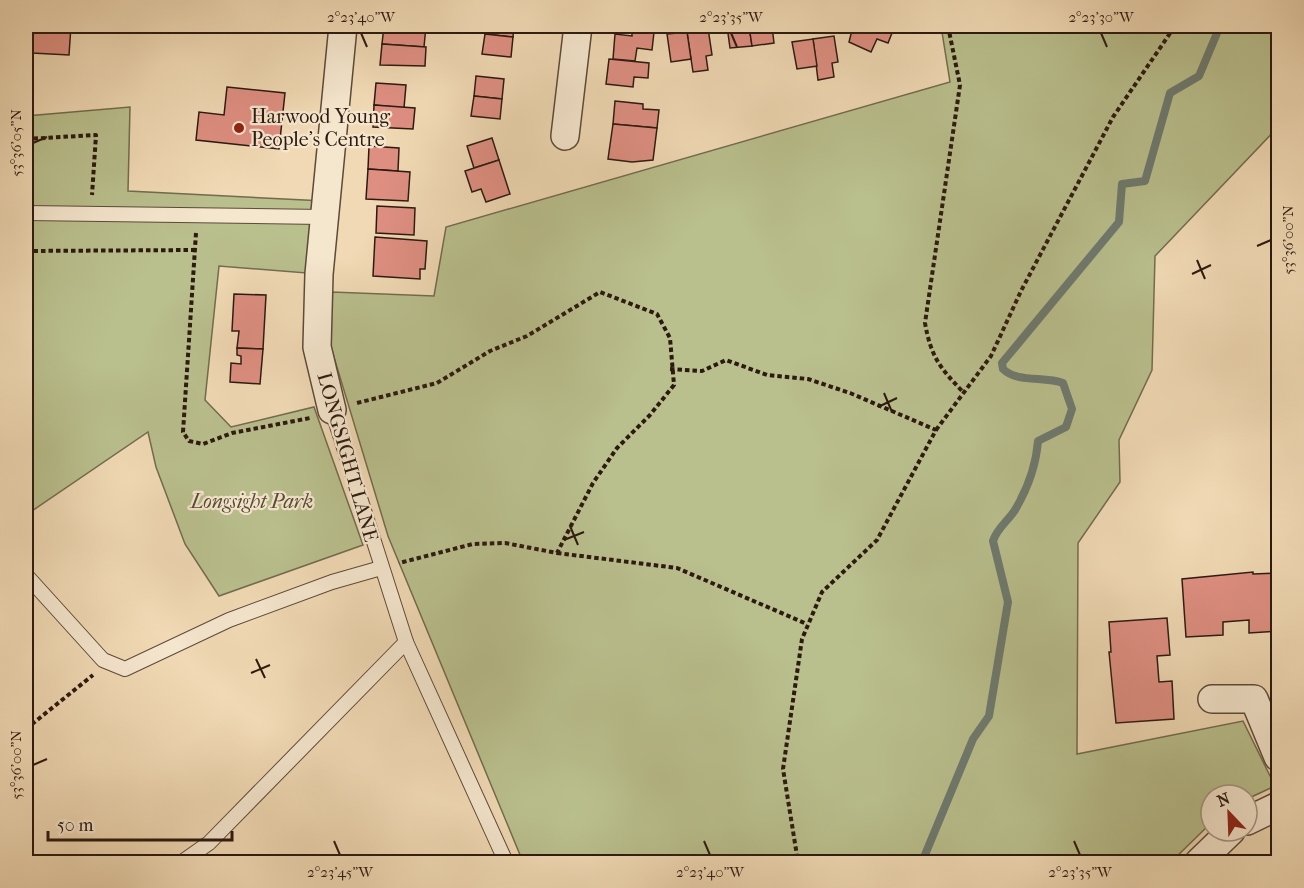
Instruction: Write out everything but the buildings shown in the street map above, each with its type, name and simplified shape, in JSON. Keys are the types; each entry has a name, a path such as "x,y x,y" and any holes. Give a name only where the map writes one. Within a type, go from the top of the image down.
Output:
{"street":[{"name":"LONGSIGHT LANE","path":"332,410 317,347 323,217 342,26"},
{"path":"568,137 578,26"},
{"path":"1212,699 1254,699 1278,757"},
{"path":"1259,815 1278,806"},
{"path":"1198,862 1218,843"}],"lane":[{"path":"26,213 323,217"},
{"name":"LONGSIGHT LANE","path":"332,410 406,642 506,862"},
{"path":"26,575 108,663 125,669 229,620 332,582 381,568"},
{"path":"182,862 209,843 406,642"}],"path":[{"path":"948,26 960,85 925,323 930,350 941,370 963,392"},
{"path":"798,862 783,769 802,639 807,624 822,592 877,540 936,430 991,356 1021,291 1113,117 1175,26"},
{"path":"26,139 96,135 91,214"},
{"path":"196,215 183,432 189,441 203,444 232,433 305,420 332,410 437,383 490,351 527,336 600,292 657,314 670,338 670,369 674,386 650,415 617,448 593,483 557,553"},
{"path":"26,251 195,250"},
{"path":"670,369 702,370 726,360 767,375 808,379 849,393 936,430"},
{"path":"381,568 473,544 505,543 557,553 677,568 807,624"},
{"path":"26,729 108,663"}],"green space":[{"path":"941,26 1278,26 1278,127 1155,256 1152,370 1119,440 1120,482 1078,543 1077,754 1243,721 1275,786 1259,793 1259,783 1199,783 1199,835 1171,862 1056,862 1037,856 1034,862 523,862 388,536 330,344 332,292 434,296 446,227 950,82"},
{"name":"Longsight Park","path":"130,107 128,191 324,201 319,274 219,266 205,400 231,427 314,407 363,545 219,596 185,544 156,467 148,432 26,515 26,116"}],"waterway":[{"path":"922,862 973,739 989,716 1008,602 993,541 1024,493 1031,477 1038,441 1066,427 1072,409 1063,383 1016,376 1003,369 1002,363 1119,222 1122,184 1145,181 1170,93 1199,76 1220,26"}],"place":[{"name":"Harwood Young People's Centre","path":"239,128"}]}
